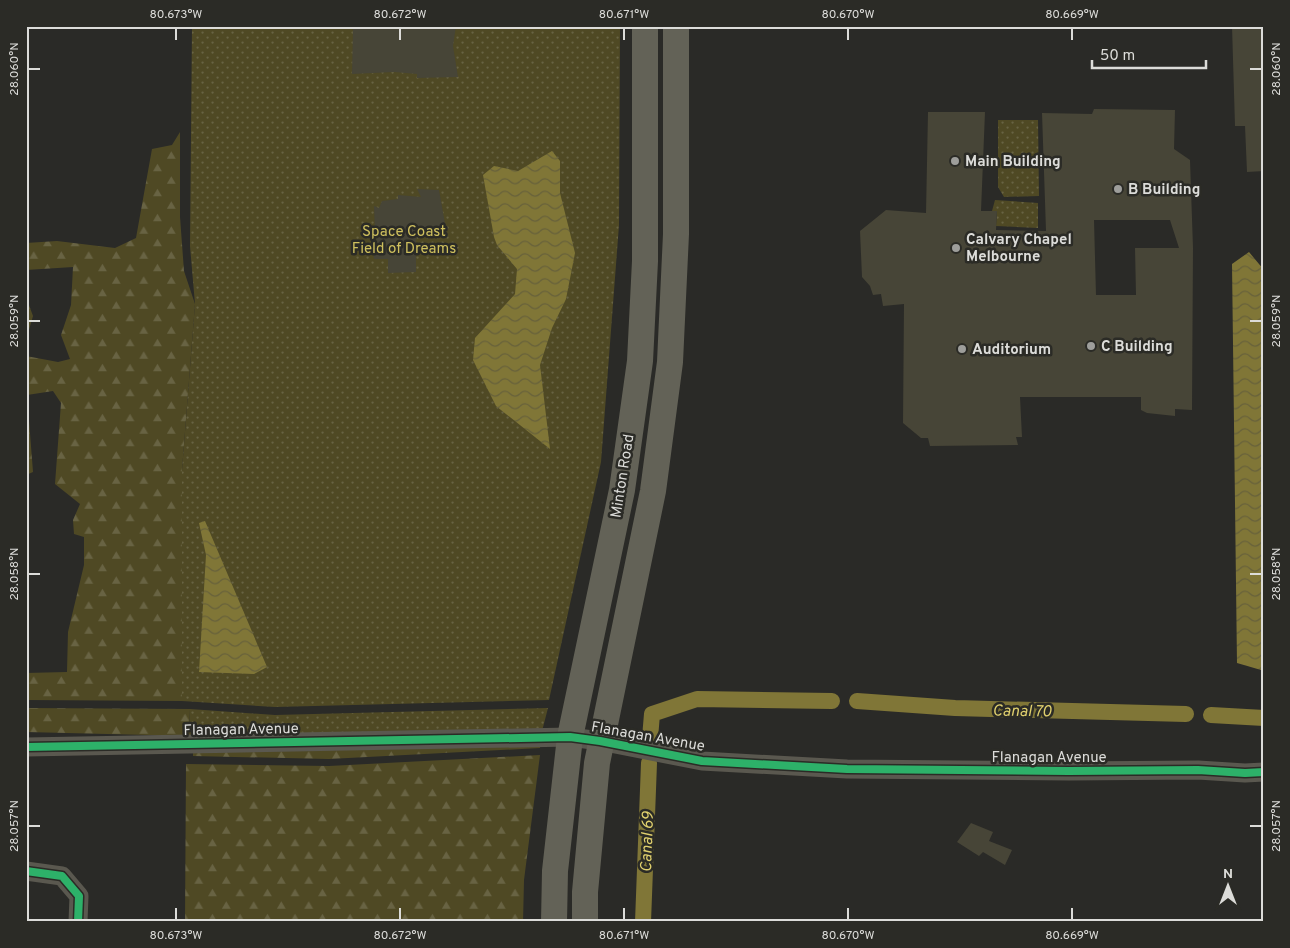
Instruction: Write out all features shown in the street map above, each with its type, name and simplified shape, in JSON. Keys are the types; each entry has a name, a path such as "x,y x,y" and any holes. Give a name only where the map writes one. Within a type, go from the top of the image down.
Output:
{"main road":[{"name":"Minton Road","path":"554,922 555,871 570,738 622,490 640,361 645,261 645,26"},
{"name":"Minton Road","path":"586,922 585,892 600,741 653,491 670,362 676,234 676,26"},
{"path":"673,291 645,261 676,234"}],"street":[{"name":"Flanagan Avenue","path":"26,747 570,738 600,741 702,761 847,769 1198,770 1245,773 1264,772"},
{"path":"26,871 62,876 79,896 78,922"}],"green space":[{"name":"Space Coast Field of Dreams","path":"192,26 620,26 619,225 601,462 549,700 275,707 182,701 182,470 195,304 190,246"},
{"path":"998,120 1038,120 1039,196 1004,197 998,187"},
{"path":"180,132 180,217 184,271 195,304 182,470 182,701 26,700 26,673 67,672 68,632 84,565 84,537 74,534 73,520 80,504 55,484 61,403 53,391 27,395 33,472 26,475 26,356 58,362 70,359 61,335 71,305 73,267 26,270 26,243 57,241 115,248 136,238 152,149 172,145"},
{"path":"995,200 1038,203 1038,228 996,226 997,211 992,211"},
{"path":"26,297 33,316 28,333 26,333"},
{"path":"26,708 190,709 189,736 26,732"},
{"path":"548,708 541,735 189,736 190,709 275,715"},
{"path":"541,735 540,748 329,759 193,756 193,741"},
{"path":"540,755 524,880 523,922 185,922 186,764 329,766"}],"water":[{"path":"552,151 560,161 560,193 575,253 566,299 552,328 540,365 550,449 496,406 473,360 475,338 515,294 517,269 497,245 494,237 483,175 494,166 518,171"},
{"path":"1249,252 1264,270 1264,670 1237,663 1232,264"},
{"path":"205,521 267,667 254,674 199,672 206,555 199,523"}],"building":[{"path":"456,26 453,46 458,77 417,78 417,74 394,72 352,74 353,27"},
{"path":"1232,26 1264,26 1264,171 1247,172 1245,126 1235,126"},
{"path":"1094,109 1175,110 1174,149 1190,160 1193,248 1192,410 1175,409 1175,416 1147,413 1141,410 1141,397 1020,397 1022,437 1016,437 1018,445 930,446 928,438 921,438 903,423 904,304 883,306 881,294 873,295 870,286 862,277 860,231 886,210 926,213 928,112 985,112 981,211 997,211 996,230 1046,231 1042,113 1092,114","holes":["1094,220 1170,220 1179,248 1135,248 1136,295 1096,295"]},
{"path":"417,189 439,190 446,229 427,227 416,239 416,272 388,273 388,259 374,259 373,248 378,246 375,235 374,206 379,208 382,201 398,199 398,195 421,197"},
{"path":"971,823 993,832 989,841 1012,850 1005,865 983,852 979,856 957,842"}],"waterway":[{"name":"Canal 70","path":"650,738 652,714 697,699 832,701"},
{"name":"Canal 70","path":"857,701 955,708 1186,714"},
{"name":"Canal 70","path":"1211,715 1264,718"},
{"name":"Canal 69","path":"643,922 649,763"}],"cycle path":[{"path":"26,747 570,737 702,761 847,769 1198,770 1245,773 1264,772"},
{"path":"26,871 62,876 79,896 78,922"}],"place":[{"name":"Main Building","path":"955,161"},
{"name":"B Building","path":"1118,189"},
{"name":"Calvary Chapel Melbourne","path":"956,248"},
{"name":"C Building","path":"1091,346"},
{"name":"Auditorium","path":"962,349"}]}
